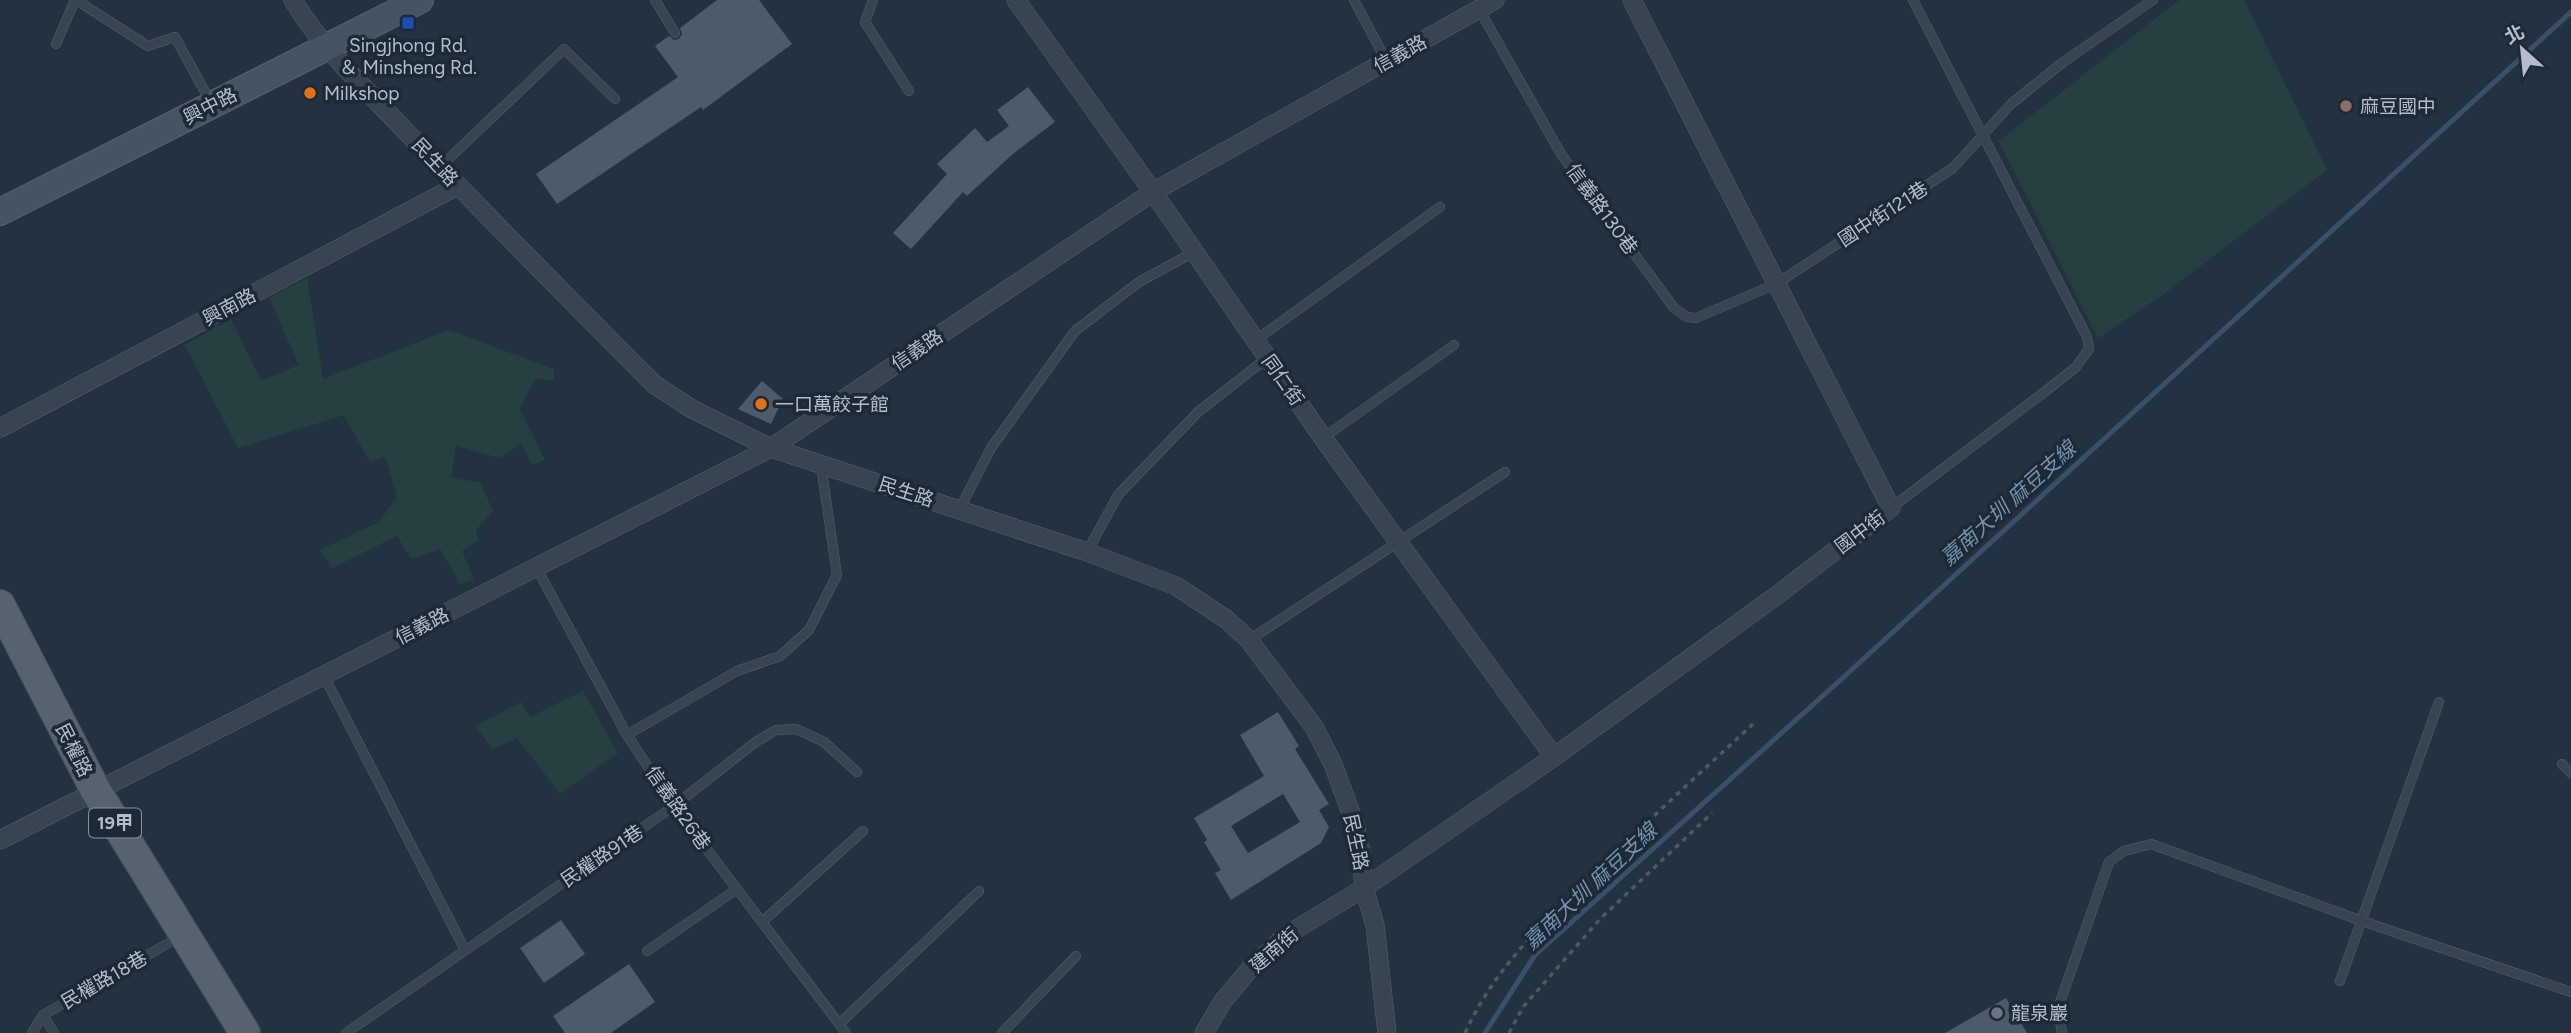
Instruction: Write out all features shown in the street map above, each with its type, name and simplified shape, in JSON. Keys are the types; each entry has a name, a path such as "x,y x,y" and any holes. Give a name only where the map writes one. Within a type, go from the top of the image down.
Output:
{"main road":[{"name":"興中路","path":"0,212 420,0"},
{"name":"民權路","path":"0,605 96,791 244,1033"}],"street":[{"name":"民生路","path":"293,0 327,46 457,186 655,384 692,409 771,448 1087,552 1175,586 1218,612 1249,640 1314,727 1333,764 1355,824 1364,888 1374,925 1387,1033"},
{"name":"同仁街","path":"1016,0 1323,438 1554,757"},
{"name":"信義路","path":"0,840 771,448 1153,192 1495,0"},
{"name":"國中街","path":"1364,888 1554,757 1776,596 1891,508 1632,0"},
{"name":"興南路","path":"0,428 457,186"},
{"name":"建南街","path":"1204,1033 1223,1001 1249,970 1285,936 1364,888"}],"lane":[{"path":"56,44 75,0 148,46 175,37 212,105"},
{"path":"655,0 675,33"},
{"path":"873,0 865,22 909,91"},
{"path":"1354,0 1387,62"},
{"path":"1891,508 2048,390 2074,368 2089,349 2087,337 1913,0"},
{"name":"國中街121巷","path":"1776,284 1953,167 2011,104 2062,63 2153,0"},
{"name":"信義路130巷","path":"1479,9 1562,155 1675,308 1687,317 1696,318 1776,284"},
{"path":"440,167 564,49 615,99"},
{"path":"1256,341 1440,207"},
{"path":"960,510 991,448 1075,331 1139,282 1194,252"},
{"path":"1323,438 1454,345"},
{"path":"1087,552 1118,495 1198,412 1267,358"},
{"path":"627,735 737,671 780,656 809,630 836,575 821,463"},
{"path":"1249,640 1505,472"},
{"name":"信義路26巷","path":"536,567 627,735 674,806 846,1033"},
{"path":"324,676 465,950"},
{"path":"2340,981 2439,702"},
{"name":"民權路91巷","path":"346,1033 674,806 757,741 776,730 796,729 824,742 857,772"},
{"path":"2561,764 2571,773"},
{"path":"762,922 863,831"},
{"path":"2062,1033 2058,1008 2109,862 2124,851 2151,844 2362,921 2571,992"},
{"path":"648,951 737,890"},
{"path":"839,1024 979,891"},
{"name":"民權路18巷","path":"32,1033 43,1015 184,935"},
{"path":"1002,1033 1076,956"},
{"path":"43,1015 54,1033"}],"path":[{"path":"1465,1033 1479,1001 1527,938 1753,724"},
{"path":"1509,1033 1523,1007 1601,918 1712,813"}],"green space":[{"path":"2179,0 2244,0 2327,170 2161,296 2098,338 1999,141"},
{"path":"307,278 323,379 449,330 554,369 554,380 535,379 520,409 545,460 532,465 521,443 500,458 456,446 451,478 480,482 493,511 476,530 478,541 462,551 474,579 460,584 440,549 411,559 397,536 332,568 320,550 379,522 397,497 385,456 370,462 344,415 238,448 185,345 231,319 261,381 299,365 269,298"},
{"path":"583,691 618,753 560,794 517,738 493,749 475,726 521,702 530,717"}],"building":[{"path":"717,0 759,0 792,44 703,110 701,107 557,204 536,174 678,77 655,46 669,36 674,40 679,39 682,34 680,28"},
{"path":"1028,87 1055,122 1014,153 967,196 963,192 911,249 893,233 947,174 937,164 975,128 987,142 1009,126 997,110"},
{"name":"一口萬餃子館","path":"762,381 783,399 771,424 738,409"},
{"path":"1278,712 1299,746 1295,749 1329,804 1319,810 1329,827 1321,843 1231,900 1215,873 1221,870 1204,842 1207,840 1194,818 1264,776 1240,735","holes":["1283,794 1300,822 1248,853 1231,826"]},
{"path":"561,920 585,954 544,983 520,948"},
{"path":"629,964 655,1002 611,1033 565,1033 553,1016"},
{"name":"龍泉巖","path":"2006,998 2027,1033 1945,1033"}],"waterway":[{"name":"嘉南大圳 麻豆支線","path":"1485,1033 1535,955 1847,674 2571,12"}],"place":[{"name":"Singjhong Rd. ＆ Minsheng Rd.","path":"408,23"},
{"name":"Milkshop","path":"310,93"},
{"name":"麻豆國中","path":"2346,106"},
{"name":"一口萬餃子館","path":"761,404"},
{"name":"龍泉巖","path":"1997,1013"}]}
